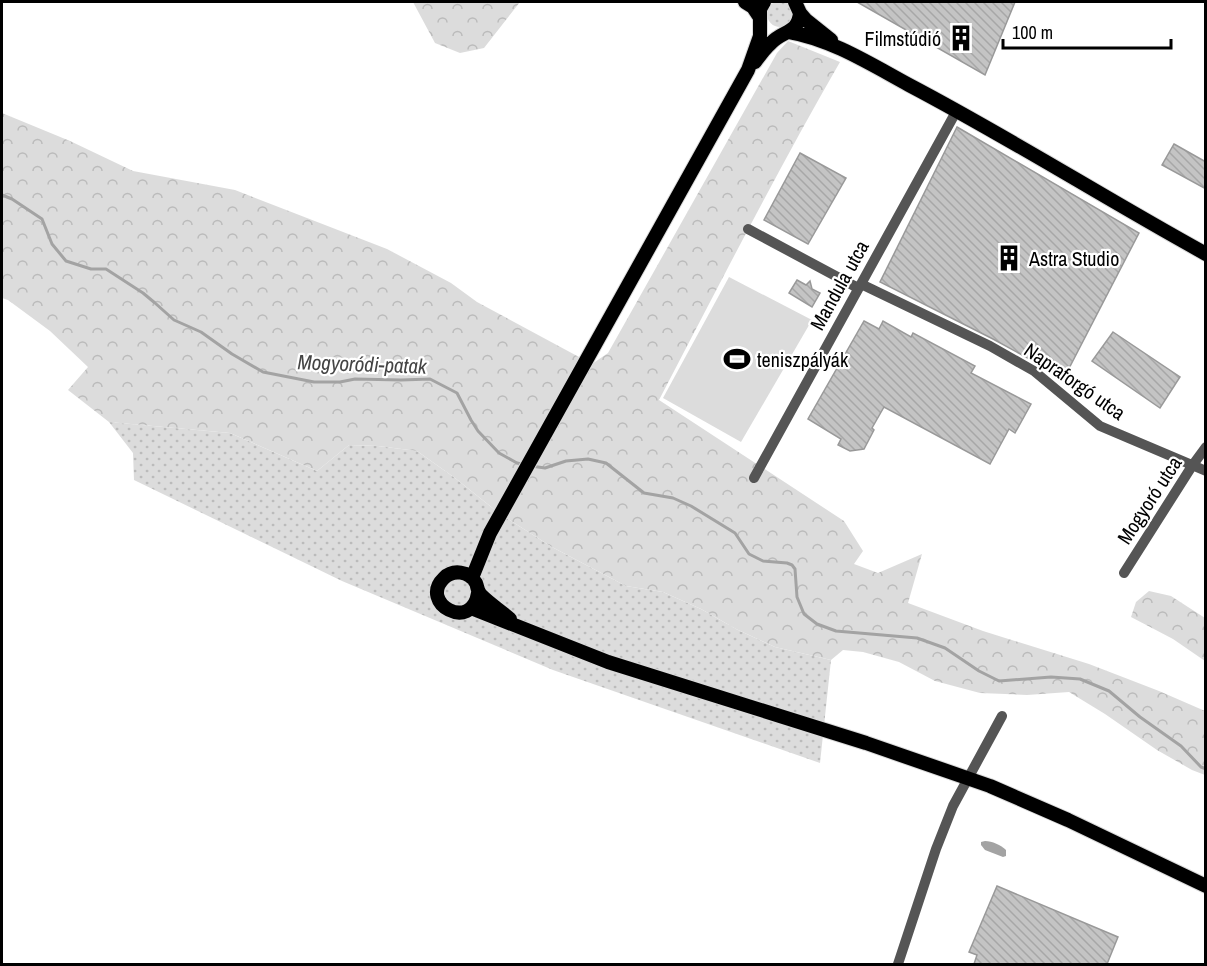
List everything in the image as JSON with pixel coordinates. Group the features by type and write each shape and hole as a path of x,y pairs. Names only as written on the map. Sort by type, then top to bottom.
{"main road":[{"path":"745,2 753,7 767,30 772,33 801,34 847,52 957,110 1206,254"},
{"path":"466,575 748,70 760,36 760,9 764,2"},
{"path":"748,70 772,41 797,24 798,7"},
{"path":"798,7 819,31 847,52"},
{"path":"447,575 466,575 477,585 478,593 471,608 466,611 452,612 446,609 438,599 437,592 438,586 447,575"},
{"path":"478,593 521,628"},
{"path":"471,608 608,662 866,743 968,778 1068,820 1206,886"}],"street":[{"name":"Mandula utca","path":"754,478 957,110"},
{"name":"Napraforgó utca","path":"748,229 859,286 990,346 1034,371 1100,426 1206,471"},
{"name":"Mogyoró utca","path":"1124,573 1206,447"},
{"path":"898,964 953,806 1002,716"}],"green space":[{"path":"780,1 789,5 793,14 789,23 780,27 771,23 767,14 771,5"},
{"path":"413,2 520,2 484,48 460,53 435,43"},
{"path":"788,41 840,62 770,188 659,400 844,521 863,551 854,564 878,573 922,554 908,603 983,631 1089,664 1205,711 1205,775 1157,750 1069,692 1027,695 980,693 935,681 899,662 863,652 843,650 831,660 775,647 663,592 626,586 552,547 500,514 417,451 349,445 317,471 230,433 109,422 68,390 88,367 50,331 2,298 2,113 70,141 133,171 235,190 387,249 451,283 477,302 592,364 608,353 777,53"},
{"name":"teniszpályák","path":"729,277 812,320 741,442 663,398"},
{"path":"109,422 230,433 317,471 349,445 417,451 500,514 552,547 626,586 663,592 775,647 831,660 820,763 553,670 342,581 134,480 133,453"},
{"path":"1149,591 1171,596 1205,618 1205,661 1173,639 1131,617 1136,602"}],"shaded area":[{"path":"981,842 1002,846 1006,850 1006,856 985,850"}],"building":[{"name":"Filmstúdió","path":"857,2 1015,2 985,75"},
{"name":"Astra Studio","path":"957,127 1139,233 1064,378 880,282"},
{"path":"1174,144 1206,162 1206,189 1162,165"},
{"path":"800,153 846,178 808,244 764,220"},
{"path":"797,280 806,285 810,281 812,289 820,293 812,307 789,293"},
{"path":"864,321 879,329 883,321 911,337 913,333 975,366 971,373 1031,404 1015,433 1009,429 990,464 884,407 872,428 874,430 864,449 850,451 838,445 841,439 808,419"},
{"path":"1113,332 1180,377 1160,408 1092,361"},
{"path":"997,886 1118,937 1107,964 974,964 977,955 969,952"}],"waterway":[{"name":"Mogyoródi-patak","path":"2,195 42,219 52,244 66,261 91,269 106,269 143,293 174,320 201,332 263,372 314,382 340,382 355,379 430,379 457,393 478,431 499,453 522,464"},
{"name":"Mogyoródi-patak","path":"531,466 545,468 566,461 588,459 606,463 644,493 673,498 691,506 735,533 749,554 763,561 792,565 795,569 797,597 804,614 817,624 836,631 917,638 945,648 979,671 999,681 1051,677 1080,679 1109,691 1140,717 1181,746 1201,767 1206,769"}],"place":[{"name":"Filmstúdió","path":"961,38"},
{"name":"Astra Studio","path":"1009,258"},
{"name":"teniszpályák","path":"737,359"}]}
